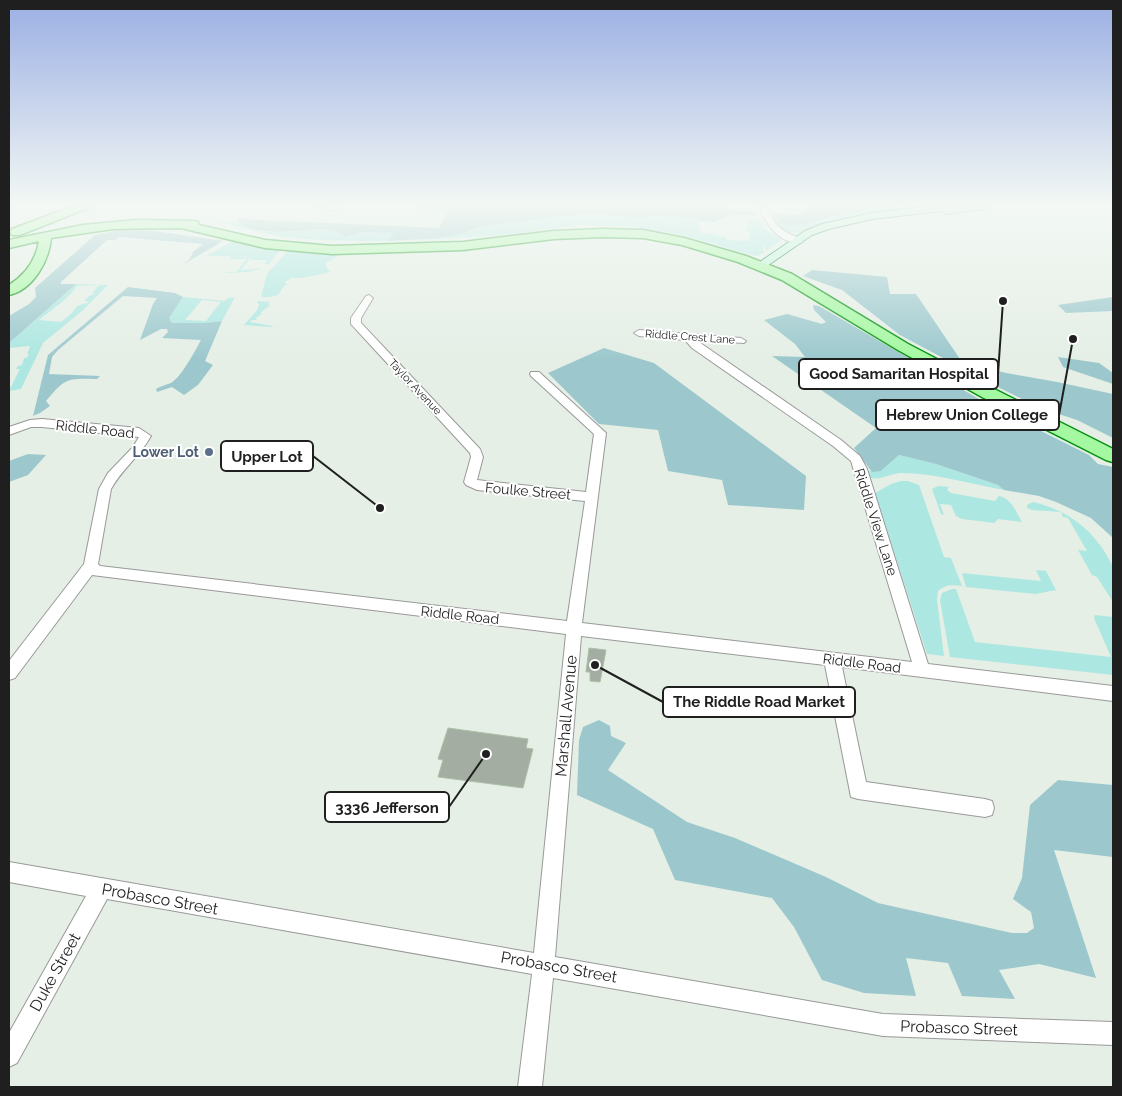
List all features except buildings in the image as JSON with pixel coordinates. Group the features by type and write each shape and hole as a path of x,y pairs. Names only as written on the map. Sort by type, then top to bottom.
{"main road":[{"path":"9,291 35,270 40,257"},
{"path":"731,257 760,266 800,284 903,347 1113,456"}],"street":[{"path":"760,266 773,257"},
{"name":"Taylor Avenue","path":"369,298 356,318 356,324 476,452 477,457 470,477"},
{"name":"Riddle Crest Lane","path":"638,333 741,340"},
{"name":"Riddle View Lane","path":"688,337 695,346 837,443 856,459 864,478 922,670"},
{"name":"Marshall Avenue","path":"530,1087 544,964 574,628 600,434 535,374"},
{"name":"Riddle Road","path":"9,431 30,424 42,423 139,432 145,436 138,449 112,476 105,489 92,566 96,571 1113,693"},
{"name":"Foulke Street","path":"470,477 470,482 477,486 591,497"},
{"path":"9,674 92,566"},
{"path":"832,660 858,790 985,808"},
{"name":"Probasco Street","path":"9,872 370,936 544,964 883,1025 1113,1034"},
{"name":"Duke Street","path":"9,1055 102,888"}],"shaded area":[{"path":"70,257 88,257 61,282 61,284 76,284 9,343 9,316 29,304 36,297 35,288"},
{"path":"230,257 248,258 249,260 241,270 263,268 249,272 227,273 225,272 236,272 247,259 229,259"},
{"path":"248,257 274,257 269,264 265,264 267,260 251,260"},
{"path":"282,257 336,257 326,263 326,267 331,272 302,278 291,278 284,283 288,284 282,288 278,295 261,297 267,274"},
{"path":"812,270 887,277 890,294 916,294 962,362 1006,373 1113,394 1113,438 1077,420 1040,408 900,335 842,290 803,276"},
{"path":"76,284 108,285 82,311 43,343 21,389 9,391 20,369 16,369 22,365 24,358 27,358 30,347 9,348 9,343","holes":["99,285 92,293 95,293 84,301 90,302 77,306 61,322 39,320 65,299 77,286"]},
{"path":"128,287 175,293 183,297 169,318 172,323 222,321 205,361 213,365 198,385 184,395 172,387 157,392 156,389 175,380 188,363 201,340 162,338 168,332 167,329 161,329 140,340 157,298 123,296 52,357 49,374 100,376 97,379 73,379 67,381 46,401 50,406 33,416 48,355"},
{"path":"183,297 224,301 235,297 222,321 172,323 169,318","holes":["202,300 221,302 206,321 185,320"]},
{"path":"1113,297 1113,311 1066,313 1058,305"},
{"path":"257,301 270,302 268,304 270,305 260,313 262,314 256,318 257,320 250,322 272,327 244,325 257,310 259,305"},
{"path":"813,305 819,306 991,406 1089,455 1098,464 1113,467 1113,538 1091,518 1056,502 1039,496 1004,490 998,485 936,464 899,455 881,471 872,472 854,448 876,428 772,356 805,357 795,344 764,320 787,314 822,324 826,322 814,310"},
{"path":"604,348 654,363 806,476 804,510 728,505 722,480 668,471 658,430 599,424 548,373"},
{"path":"1058,357 1099,363 1113,373 1113,384 1063,367"},
{"path":"28,454 46,455 28,475 9,482 9,461"},
{"path":"899,455 936,464 998,485 1004,490 913,473 900,473 870,478 868,471 881,471"},
{"path":"901,481 908,481 919,485 944,557 951,558 962,586 947,586 938,591 937,600 944,656 927,654 875,493"},
{"path":"938,486 949,487 947,490 951,493 995,501 999,496 1013,506 1022,522 998,519 994,523 962,519 956,516 951,505 940,504 944,515 941,514 932,489"},
{"path":"1033,502 1061,512 1027,508 1027,505"},
{"path":"1061,512 1075,520 1092,535 1110,561 1114,576 1113,602 1097,577 1092,575 1078,550 1087,551 1068,518 1063,517"},
{"path":"1036,570 1046,571 1056,590 1035,594 966,587 962,573 1041,581"},
{"path":"956,589 975,642 1111,657 1094,618 1095,615 1113,617 1113,675 950,657 940,600 942,593"},
{"path":"599,720 610,726 611,736 626,743 608,770 687,822 735,838 826,877 878,903 1012,933 1027,933 1034,928 1031,912 1013,899 1022,878 1030,805 1058,780 1113,785 1113,857 1054,850 1096,978 1039,964 999,970 1015,999 962,996 948,963 906,958 916,996 864,993 822,980 794,927 772,898 675,880 653,829 577,795 579,740 583,727"}],"place":[{"name":"Good Samaritan Hospital","path":"1003,301"},
{"name":"Hebrew Union College","path":"1073,339"},
{"name":"Lower Lot","path":"209,452"},
{"name":"Upper Lot","path":"380,508"},
{"name":"The Riddle Road Market","path":"595,665"},
{"name":"3336 Jefferson","path":"486,754"}]}
